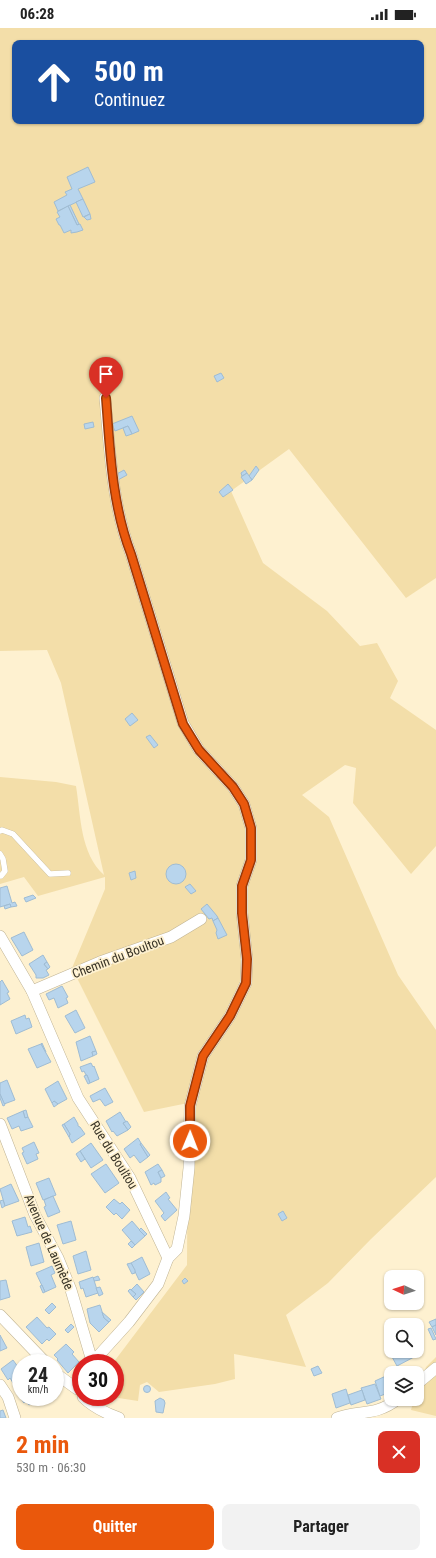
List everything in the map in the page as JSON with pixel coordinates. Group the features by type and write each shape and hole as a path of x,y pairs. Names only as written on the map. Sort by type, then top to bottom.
{"street":[{"path":"99,1354 129,1322 158,1284 168,1258 177,1250 184,1216 189,1168 190,1106 203,1056 230,1016 246,983 247,959 242,913 242,886 251,860 251,828 244,804 233,787 199,750 183,724 124,535 115,490 109,442 106,398"},
{"name":"Chemin du Boultou","path":"32,991 100,962 171,937 201,919"},
{"name":"Rue du Boultou","path":"0,936 32,991 78,1098 130,1178 168,1258"},
{"name":"Avenue de Laumède","path":"0,1124 35,1215 58,1258 71,1290 90,1354"},
{"path":"0,1315 37,1354"},
{"path":"424,1378 436,1368"},
{"path":"0,1385 8,1397 15,1418"},
{"path":"94,1406 118,1418"},
{"path":"337,1418 378,1411 386,1406"}],"lane":[{"path":"0,831 2,830 13,834 50,874 68,873"},
{"path":"0,854 3,859 5,871 0,876"}],"shaded area":[{"path":"0,28 436,28 436,578 406,598 289,449 231,491 263,563 327,611 360,646 377,643 398,681 390,698 436,730 436,846 411,874 353,803 356,768 345,765 302,795 329,817 398,975 436,1030 436,1177 371,1239 328,1283 286,1315 306,1367 234,1354 235,1379 215,1384 159,1392 147,1382 140,1385 138,1401 124,1399 124,1354 120,1354 187,1265 188,1103 144,1112 72,968 105,889 105,877 38,896 24,877 0,884 0,777 56,782 76,786 86,845 96,866 104,875 61,683 47,650 0,651"},
{"path":"436,1357 436,1416 411,1410 412,1406 424,1406 424,1373 426,1367"}],"building":[{"path":"88,167 95,182 78,189 83,199 58,211 54,202 67,195 65,192 72,189 67,177"},
{"path":"83,199 90,214 83,217 76,202"},
{"path":"70,205 79,224 77,225 68,206"},
{"path":"68,206 77,225 80,224 83,230 71,233 71,230 64,233 59,225 56,219 60,217 57,212"},
{"path":"90,214 91,219 87,220 84,217"},
{"path":"221,373 224,378 217,382 214,376"},
{"path":"132,416 139,431 132,434 128,426 115,431 112,424"},
{"path":"93,422 94,427 85,429 84,424"},
{"path":"128,426 132,434 126,436 123,428"},
{"path":"256,466 259,470 252,480 249,476"},
{"path":"124,470 127,475 116,481 115,475"},
{"path":"245,470 247,473 242,476 241,473"},
{"path":"247,473 252,480 246,484 241,477"},
{"path":"228,484 233,490 223,497 219,492"},
{"path":"132,713 138,720 130,726 125,719"},
{"path":"150,735 158,745 154,748 146,737"},
{"path":"176,864 183,867 186,874 183,881 176,884 169,881 166,874 169,867"},
{"path":"135,871 136,878 131,880 129,873"},
{"path":"190,884 196,891 191,894 185,887"},
{"path":"7,886 12,903 15,902 17,906 11,907 10,904 0,907 0,888"},
{"path":"33,895 36,898 26,902 24,898"},
{"path":"10,904 11,907 5,909 4,906"},
{"path":"207,904 218,918 213,921 212,918 209,919 201,909"},
{"path":"218,918 227,935 218,939 216,933 217,930 213,921"},
{"path":"24,932 33,950 22,956 11,938"},
{"path":"43,955 47,962 44,964 48,969 46,970 49,975 43,978 36,978 36,975 29,964"},
{"path":"47,962 50,967 48,969 44,964"},
{"path":"2,980 9,992 7,993 10,999 0,1005 0,982"},
{"path":"62,986 68,997 66,998 68,1003 58,1008 54,998 49,1000 46,994"},
{"path":"76,1010 85,1028 75,1033 65,1016"},
{"path":"25,1015 26,1019 29,1018 32,1027 16,1034 11,1021"},
{"path":"90,1036 96,1051 92,1052 93,1056 81,1061 76,1042"},
{"path":"42,1043 46,1052 45,1053 41,1044"},
{"path":"41,1044 51,1062 37,1068 28,1049"},
{"path":"96,1051 97,1054 93,1056 92,1052"},
{"path":"91,1063 93,1067 94,1066 99,1079 90,1083 87,1075 84,1071 82,1072 80,1067"},
{"path":"87,1075 90,1083 88,1084 84,1076"},
{"path":"7,1080 15,1100 4,1104 0,1094 0,1083"},
{"path":"58,1081 67,1099 58,1104 54,1101 52,1103 45,1089"},
{"path":"105,1088 113,1102 105,1106 100,1099 93,1102 90,1096"},
{"path":"0,1094 5,1105 3,1106 0,1098"},
{"path":"54,1101 58,1104 54,1107 52,1103"},
{"path":"26,1110 28,1117 25,1118 23,1111"},
{"path":"23,1111 25,1118 28,1117 33,1127 21,1131 19,1126 12,1129 7,1118"},
{"path":"120,1112 126,1122 123,1123 128,1130 117,1136 113,1131 112,1132 106,1121"},
{"path":"74,1117 78,1126 85,1134 72,1143 69,1137 70,1134 64,1124"},
{"path":"127,1121 131,1127 128,1130 123,1123"},
{"path":"64,1124 70,1134 69,1137 62,1125"},
{"path":"138,1138 148,1157 140,1163 134,1155 130,1158 124,1149"},
{"path":"34,1142 39,1153 36,1154 38,1159 27,1164 22,1153 24,1152 22,1148"},
{"path":"91,1143 103,1160 91,1168 80,1151"},
{"path":"141,1143 150,1155 148,1157 140,1144"},
{"path":"80,1151 85,1159 81,1162 76,1154"},
{"path":"106,1164 119,1183 105,1193 91,1174"},
{"path":"158,1164 162,1170 158,1172 161,1182 151,1185 145,1172"},
{"path":"162,1170 165,1176 161,1178 158,1172"},
{"path":"49,1178 56,1195 43,1200 36,1183"},
{"path":"11,1184 19,1201 5,1206 0,1189"},
{"path":"166,1192 170,1198 168,1199 177,1210 165,1221 161,1216 164,1213 155,1201"},
{"path":"53,1196 60,1212 48,1217 44,1207 46,1206 44,1200"},
{"path":"114,1199 120,1204 122,1202 130,1210 122,1219 116,1213 114,1215 106,1207"},
{"path":"3,1200 5,1206 2,1208 0,1201"},
{"path":"283,1211 287,1218 282,1221 278,1214"},
{"path":"25,1217 28,1227 30,1226 32,1232 17,1236 12,1221"},
{"path":"71,1221 76,1240 63,1244 57,1225"},
{"path":"132,1221 145,1236 135,1245 122,1230"},
{"path":"141,1228 147,1234 145,1236 139,1230"},
{"path":"131,1241 135,1245 132,1248 128,1244"},
{"path":"39,1243 44,1262 31,1266 26,1247"},
{"path":"86,1251 91,1270 78,1274 73,1256"},
{"path":"142,1257 150,1274 139,1280 131,1263"},
{"path":"131,1263 135,1270 135,1273 132,1274 127,1264"},
{"path":"52,1266 55,1273 51,1275 56,1287 45,1292 36,1273"},
{"path":"98,1276 100,1280 94,1281 93,1278"},
{"path":"93,1277 98,1293 86,1297 79,1282"},
{"path":"185,1278 188,1281 184,1284 182,1281"},
{"path":"6,1280 10,1297 0,1300 0,1281"},
{"path":"137,1284 144,1292 136,1300 133,1297 136,1294 131,1290"},
{"path":"42,1285 45,1292 43,1293 40,1286"},
{"path":"100,1287 103,1294 99,1296 96,1288"},
{"path":"130,1289 136,1294 133,1297 128,1291"},
{"path":"52,1303 56,1307 49,1314 45,1310"},
{"path":"100,1305 104,1318 109,1322 99,1332 90,1323 87,1309"},
{"path":"102,1312 111,1320 109,1322 104,1318"},
{"path":"37,1317 47,1328 49,1327 56,1334 49,1341 47,1339 42,1344 26,1327"},
{"path":"436,1319 436,1325 432,1327 429,1322"},
{"path":"71,1324 74,1327 68,1333 65,1330"},
{"path":"436,1325 436,1335 432,1327"},
{"path":"431,1328 436,1339 433,1340 428,1329"},
{"path":"0,1335 7,1348 0,1351"},
{"path":"66,1344 74,1352 72,1354 72,1369 68,1373 64,1368 64,1354 55,1354"},
{"path":"393,1358 412,1358 397,1366"},
{"path":"12,1361 12,1381 10,1378 8,1380 1,1369"},
{"path":"318,1366 322,1373 314,1376 311,1369"},
{"path":"384,1377 384,1394 380,1396 375,1381"},
{"path":"375,1384 381,1399 367,1404 361,1388"},
{"path":"147,1386 150,1389 147,1392 144,1389"},
{"path":"346,1389 350,1403 336,1408 332,1394"},
{"path":"362,1390 365,1400 351,1405 348,1395"},
{"path":"160,1398 164,1400 165,1403 163,1413 156,1412 155,1401"},
{"path":"3,1410 6,1418 0,1418 0,1411"}],"route":[{"path":"106,398 109,442 115,490 124,535 183,724 199,750 233,787 244,804 251,828 251,860 242,886 242,913 247,959 246,983 230,1016 203,1056 190,1106 190,1141"}]}
